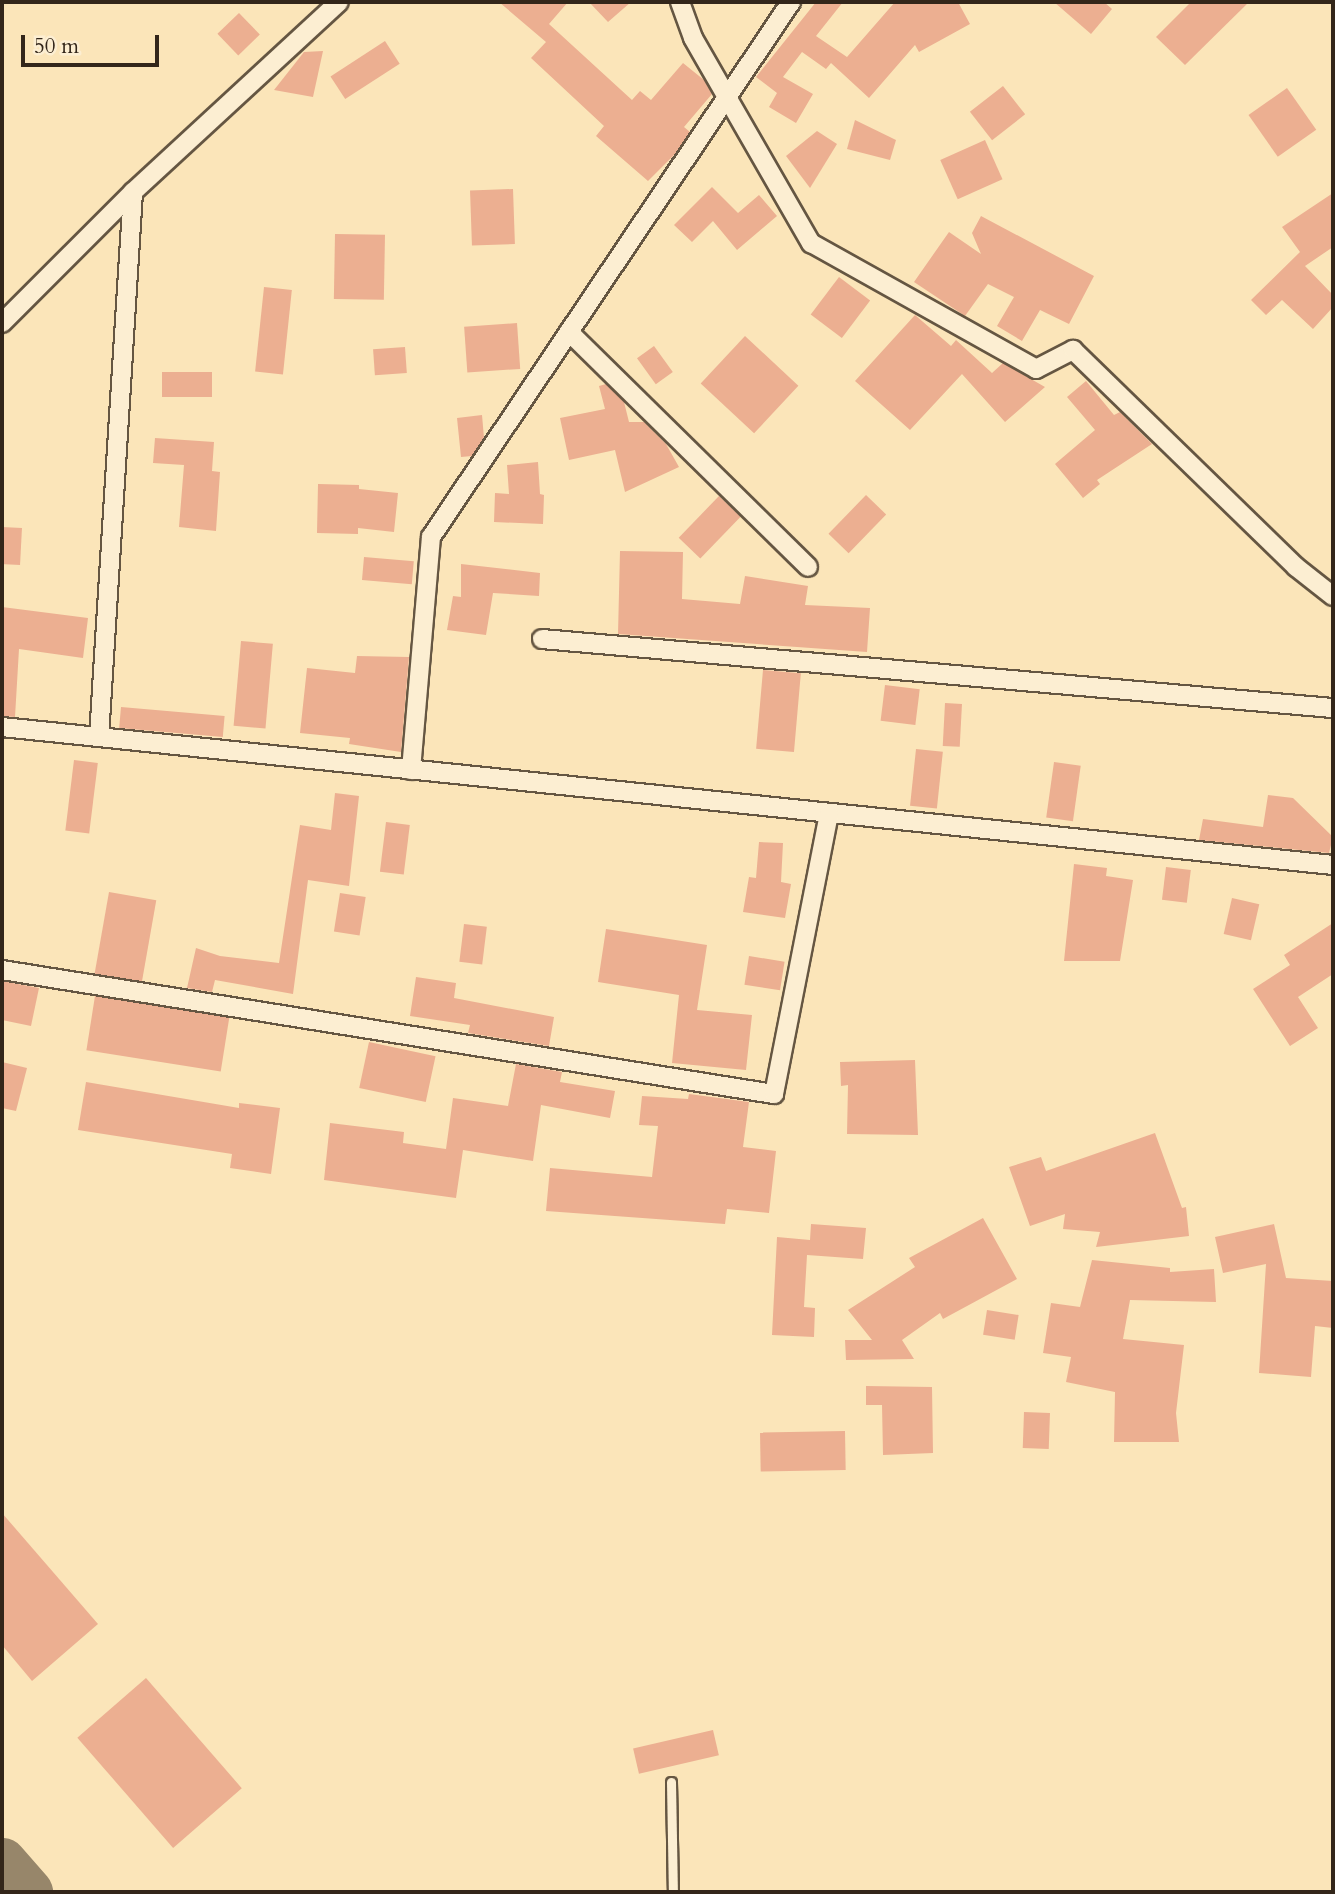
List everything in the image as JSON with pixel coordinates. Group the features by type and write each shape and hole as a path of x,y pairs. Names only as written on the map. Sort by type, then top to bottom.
{"street":[{"path":"2,323 133,192 339,2"},
{"path":"680,2 693,38 811,243 1036,369 1073,350 1296,567 1333,596"},
{"path":"411,770 431,537 791,2"},
{"path":"99,737 133,192"},
{"path":"569,332 808,567"},
{"path":"542,639 1333,708"},
{"path":"2,727 1333,865"},
{"path":"2,970 774,1094 829,813"}],"lane":[{"path":"671,1782 673,1892"}],"building":[{"path":"499,2 568,2 549,24 632,100 640,91 651,100 683,63 704,80 712,94 684,127 690,132 675,154 648,181 596,136 604,126 531,58 546,42"},
{"path":"589,2 631,2 608,22"},
{"path":"816,2 843,2 816,36 847,57 895,2 958,2 970,24 919,52 915,45 869,98 831,63 826,69 802,52 783,77 813,94 796,123 769,107 777,93 756,77"},
{"path":"1054,2 1104,2 1112,9 1091,34"},
{"path":"1191,2 1249,2 1185,65 1156,37"},
{"path":"239,13 260,35 238,55 217,34"},
{"path":"385,41 400,64 345,99 330,76"},
{"path":"323,51 313,97 274,90 304,52"},
{"path":"1003,86 1025,114 992,140 970,112"},
{"path":"1287,88 1316,130 1278,157 1248,115"},
{"path":"855,120 896,140 890,160 847,149"},
{"path":"817,131 837,144 810,188 786,156"},
{"path":"985,140 1002,179 958,199 940,160"},
{"path":"712,187 738,213 759,195 777,216 737,250 713,221 692,242 674,225"},
{"path":"513,189 515,244 472,245 470,191"},
{"path":"1333,193 1333,247 1305,266 1333,295 1333,307 1313,329 1282,300 1266,315 1251,300 1300,252 1282,227"},
{"path":"981,216 1094,276 1069,324 1040,310 1022,341 997,326 1014,297 988,284 965,316 914,282 949,232 981,254 972,233"},
{"path":"335,234 385,235 384,300 334,299"},
{"path":"839,277 870,300 842,338 811,315"},
{"path":"264,287 292,290 283,374 255,372"},
{"path":"915,315 951,346 956,340 992,373 1003,363 1045,387 1005,422 962,374 910,430 855,381"},
{"path":"517,323 520,369 467,373 464,327"},
{"path":"745,336 798,386 754,433 701,384"},
{"path":"654,346 673,372 656,384 637,358"},
{"path":"405,347 407,373 375,375 373,349"},
{"path":"162,372 212,372 212,397 162,397"},
{"path":"1086,381 1114,415 1120,412 1152,444 1097,480 1100,484 1083,498 1055,464 1095,430 1067,397"},
{"path":"606,384 624,402 629,422 644,422 666,444 679,467 625,492 615,450 569,460 560,418 605,409 599,386"},
{"path":"482,415 484,438 472,456 461,457 457,418"},
{"path":"155,438 214,442 212,471 220,472 216,531 179,527 184,465 153,463"},
{"path":"538,462 540,494 544,495 543,524 494,522 495,493 509,494 507,465"},
{"path":"318,484 359,485 359,489 398,493 394,532 358,528 358,534 317,533"},
{"path":"866,495 886,514 849,553 828,534"},
{"path":"719,496 741,517 700,559 679,538"},
{"path":"2,527 22,528 20,565 2,564"},
{"path":"620,551 683,552 682,599 740,604 745,576 808,586 805,605 870,608 867,652 618,634"},
{"path":"364,557 414,561 412,584 362,580"},
{"path":"461,564 540,573 539,596 493,593 486,635 447,630 453,596 461,597"},
{"path":"2,607 88,618 83,658 19,649 15,717 2,716"},
{"path":"241,641 273,644 265,728 234,726"},
{"path":"357,656 409,657 401,752 349,744 350,738 300,733 307,668 355,673"},
{"path":"763,670 801,673 794,752 756,749"},
{"path":"885,685 920,689 915,725 881,721"},
{"path":"945,703 962,704 960,747 943,746"},
{"path":"121,707 225,716 223,737 119,728"},
{"path":"916,749 943,752 937,809 910,806"},
{"path":"74,760 98,763 89,833 65,830"},
{"path":"1054,762 1081,766 1073,821 1046,817"},
{"path":"335,793 359,796 349,886 308,880 293,994 215,980 212,992 187,988 196,948 220,956 279,963 300,825 331,830"},
{"path":"1268,795 1293,798 1333,837 1329,853 1199,840 1203,819 1263,827"},
{"path":"386,822 410,825 404,875 380,872"},
{"path":"759,842 783,843 781,882 791,884 785,918 743,912 749,877 756,878"},
{"path":"1074,864 1107,868 1106,876 1133,880 1120,961 1064,961"},
{"path":"1166,867 1191,870 1187,903 1162,900"},
{"path":"109,892 156,900 142,982 95,974"},
{"path":"340,893 366,897 360,936 334,932"},
{"path":"1232,898 1259,904 1251,940 1224,934"},
{"path":"1333,923 1333,974 1298,997 1318,1028 1290,1046 1253,989 1290,965 1284,955"},
{"path":"464,924 487,927 482,965 459,962"},
{"path":"606,929 707,945 697,1010 752,1015 746,1070 672,1063 679,995 598,982"},
{"path":"749,956 785,962 780,990 744,985"},
{"path":"416,977 456,983 454,998 554,1017 549,1046 468,1033 470,1025 410,1016"},
{"path":"2,981 39,988 31,1026 2,1020"},
{"path":"95,996 229,1017 221,1072 86,1050"},
{"path":"369,1042 436,1056 426,1102 359,1088"},
{"path":"915,1060 918,1135 847,1134 848,1085 841,1086 840,1062"},
{"path":"2,1062 27,1068 16,1111 2,1108"},
{"path":"516,1064 562,1072 560,1082 615,1091 610,1118 541,1105 533,1161 463,1150 456,1198 324,1180 330,1123 404,1132 403,1143 446,1149 453,1098 508,1106"},
{"path":"86,1082 239,1108 239,1103 280,1108 271,1174 230,1168 232,1154 78,1130"},
{"path":"689,1094 749,1102 743,1147 776,1151 769,1213 727,1209 725,1224 546,1211 550,1168 652,1177 658,1126 639,1125 642,1096 688,1099"},
{"path":"1155,1133 1182,1208 1186,1207 1189,1236 1096,1247 1100,1232 1063,1229 1065,1214 1030,1226 1009,1167 1041,1157 1046,1171"},
{"path":"983,1218 1017,1279 943,1319 940,1313 902,1340 914,1359 846,1360 845,1340 872,1340 848,1310 915,1267 909,1258"},
{"path":"811,1224 866,1228 863,1259 807,1255 804,1307 815,1308 814,1337 772,1335 777,1237 810,1240"},
{"path":"1274,1224 1286,1278 1333,1281 1333,1328 1315,1326 1311,1377 1259,1373 1266,1264 1223,1273 1215,1237"},
{"path":"1092,1260 1170,1268 1170,1272 1214,1269 1216,1302 1130,1300 1123,1339 1184,1345 1176,1413 1179,1442 1114,1442 1115,1392 1066,1382 1071,1357 1043,1353 1051,1303 1080,1307"},
{"path":"987,1310 1019,1315 1015,1340 983,1335"},
{"path":"866,1386 932,1387 933,1453 883,1455 882,1405 866,1405"},
{"path":"1024,1412 1050,1413 1049,1449 1023,1448"},
{"path":"845,1431 846,1470 761,1471 760,1432"},
{"path":"2,1513 98,1624 32,1681 2,1645"},
{"path":"146,1678 242,1788 173,1848 77,1738"},
{"path":"713,1730 719,1755 639,1774 633,1748"}],"taxiway":[{"path":"2,1862 28,1892"}]}
